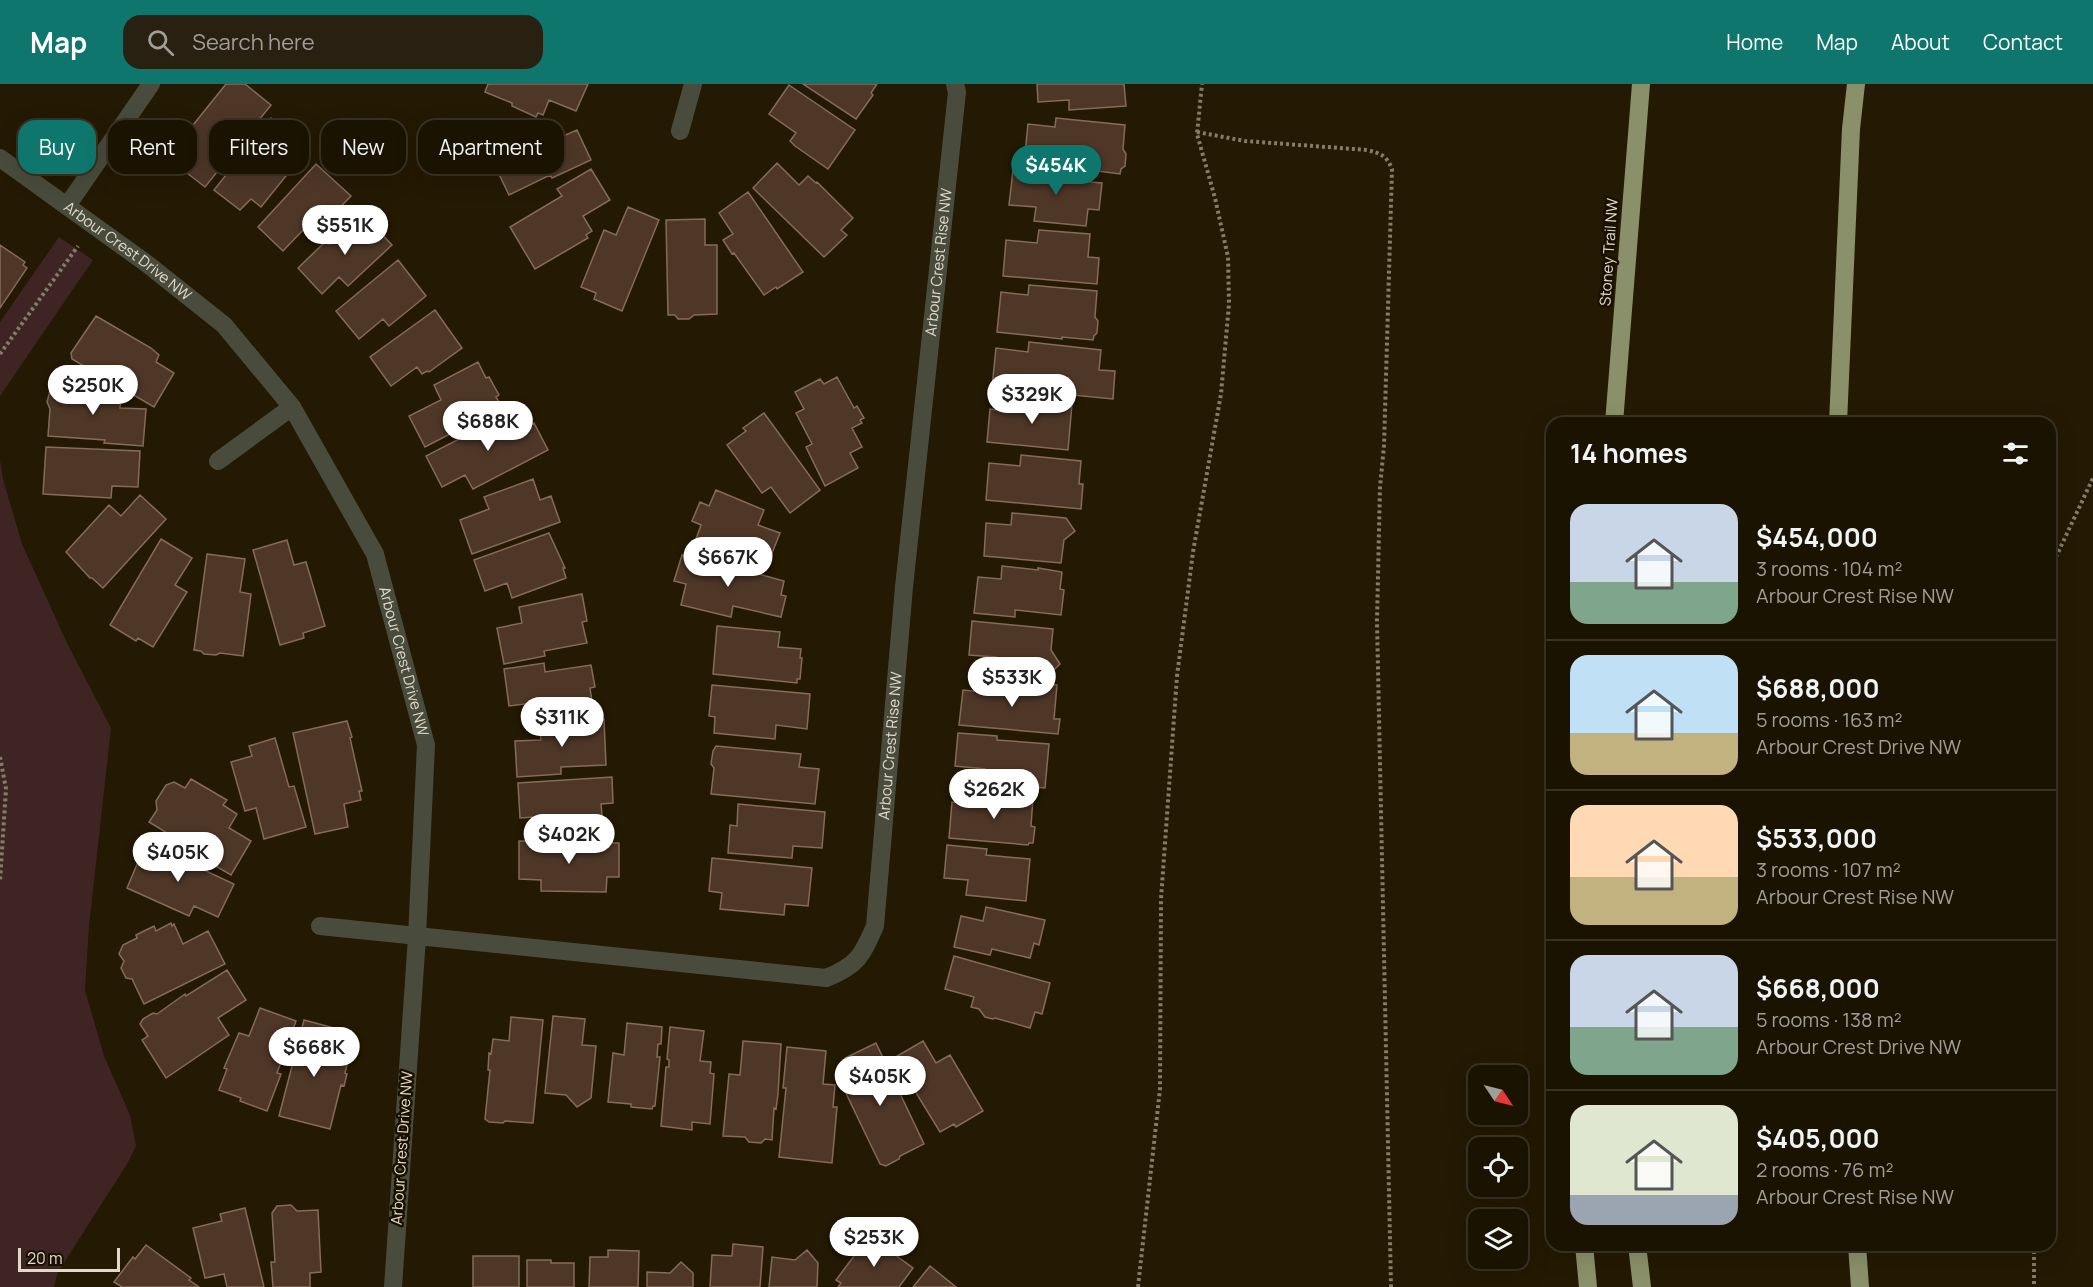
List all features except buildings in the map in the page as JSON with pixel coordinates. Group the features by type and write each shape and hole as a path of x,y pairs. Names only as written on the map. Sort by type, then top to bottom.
{"highway":[{"name":"Stoney Trail NW","path":"1614,417 1641,84"},
{"path":"1838,417 1851,129 1856,84"},
{"path":"1585,1251 1588,1287"},
{"path":"1638,1251 1642,1287"},
{"path":"1857,1251 1860,1287"}],"street":[{"path":"67,206 151,84"},
{"path":"680,131 693,84"},
{"name":"Arbour Crest Rise NW","path":"417,937 826,978 847,970 864,951 875,926 904,587 957,92 955,84"},
{"name":"Arbour Crest Drive NW","path":"0,158 147,263 224,326 292,407 375,554 426,745 417,937 393,1287"},
{"path":"218,461 292,407"},
{"path":"320,926 417,937"}],"path":[{"path":"1138,1287 1160,1089 1161,899 1177,676 1193,552 1221,394 1229,304 1228,257 1197,132 1202,84"},
{"path":"1197,132 1245,141 1379,152 1389,159 1392,169 1377,621 1391,1287"},
{"path":"0,354 80,243"},
{"path":"2056,557 2093,478"},
{"path":"0,757 6,789 0,881"},
{"path":"2034,1251 2034,1287"}],"shaded area":[{"path":"59,237 93,260 0,396 0,322"},
{"path":"0,460 3,479 22,544 66,641 111,728 89,926 85,990 104,1056 130,1115 136,1146 127,1164 58,1272 54,1287 0,1287"}]}
